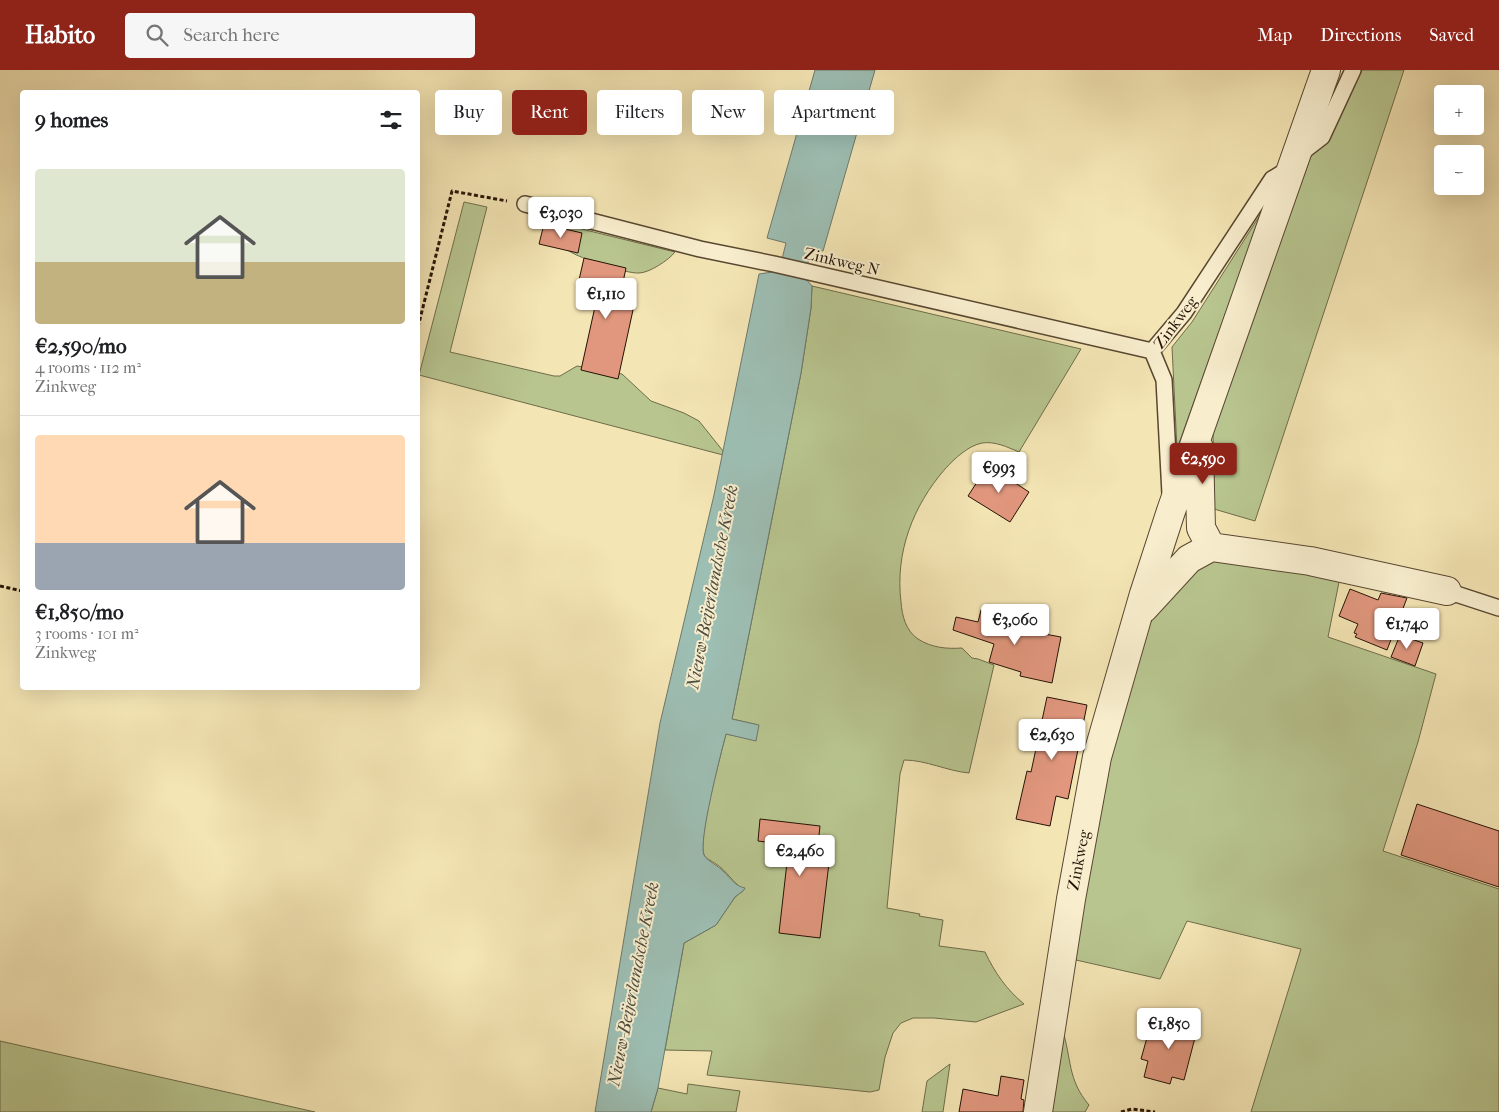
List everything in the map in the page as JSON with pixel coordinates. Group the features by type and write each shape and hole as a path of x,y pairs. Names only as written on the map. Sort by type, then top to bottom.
{"street":[{"name":"Zinkweg","path":"1038,1112 1068,918 1097,757 1171,511 1326,70"},
{"name":"Zinkweg","path":"1139,613 1189,559 1211,547 1201,528 1199,433"},
{"path":"1211,547 1310,561 1447,591"}],"lane":[{"path":"1295,161 1322,137 1353,70"},
{"name":"Zinkweg","path":"1171,511 1164,380 1152,350 1184,313 1272,179 1295,161"},
{"name":"Zinkweg N","path":"524,204 700,249 808,271 1152,350"},
{"path":"1447,591 1499,608"}],"path":[{"path":"420,319 452,191 524,204"},
{"path":"0,586 20,591"},
{"path":"1121,1112 1132,1110 1155,1112"}],"green space":[{"path":"1362,70 1404,70 1255,521 1214,509 1213,427 1311,156 1325,136"},
{"path":"464,202 487,207 450,352 554,376 560,376 577,366 622,374 651,401 684,413 699,421 723,451 723,455 420,375"},
{"path":"1262,212 1177,449 1172,347 1192,322"},
{"path":"541,219 675,252 664,262 648,271 633,273 624,271 592,261 569,251 553,237"},
{"path":"812,286 1081,349 1019,452 1005,446 982,443 962,453 945,469 915,514 904,548 901,565 902,613 910,632 923,642 945,648 962,648 972,658 994,665 969,773 912,760 904,760 900,774 887,908 943,920 939,946 985,952 1001,980 1024,1004 976,1022 913,1018 901,1023 893,1033 885,1057 879,1090 870,1092 707,1075 712,1051 665,1050 684,943 716,925 735,897 744,890 720,867 704,855 704,833 710,797 726,734 756,740 758,725 732,719 801,373 811,308"},
{"path":"1220,553 1340,577 1328,637 1436,674 1418,742 1383,851 1499,889 1499,1112 1251,1112 1301,949 1187,921 1160,979 1076,960 1076,925 1088,853 1134,655 1157,610 1192,567"},
{"path":"1062,1028 1073,1077 1089,1105 1085,1112 1051,1112"},
{"path":"0,1041 315,1112 0,1112"},
{"path":"950,1064 943,1112 922,1112 927,1081"},
{"path":"688,1084 740,1091 736,1112 651,1112 658,1088 687,1094"}],"water":[{"path":"815,70 875,70 869,90 809,90"},
{"name":"Nieuw-Beijerlandsche Kreek","path":"796,135 856,135 823,251 811,248 805,278 812,286 811,308 801,373 732,719 759,725 756,741 726,734 704,833 704,855 736,884 745,888 735,897 716,925 684,943 658,1088 651,1112 595,1112 660,723 714,495 759,274 779,271 786,243 767,238"}],"building":[{"path":"544,224 582,233 578,253 539,244"},
{"path":"584,258 626,268 618,306 633,310 618,379 581,370 600,284 579,280"},
{"path":"988,465 1029,492 1010,522 968,496"},
{"path":"1350,589 1378,600 1381,593 1407,598 1387,650 1355,637 1357,634 1354,633 1358,624 1339,616"},
{"path":"981,610 1003,617 1001,626 1061,637 1052,683 1020,676 1021,672 989,662 994,644 953,630 956,617 978,622"},
{"path":"1400,635 1423,643 1415,666 1391,657"},
{"path":"1047,697 1087,705 1068,799 1056,796 1050,826 1016,819 1027,771 1031,772"},
{"path":"1417,804 1499,831 1499,887 1401,855"},
{"path":"760,819 820,826 816,862 829,863 820,938 779,933 789,845 758,841"},
{"path":"1158,1016 1198,1026 1184,1080 1172,1077 1170,1084 1144,1077 1148,1061 1141,1059 1148,1034 1153,1035"},
{"path":"1001,1076 1024,1080 1021,1099 1024,1100 1023,1112 959,1112 963,1089 998,1096"}]}
